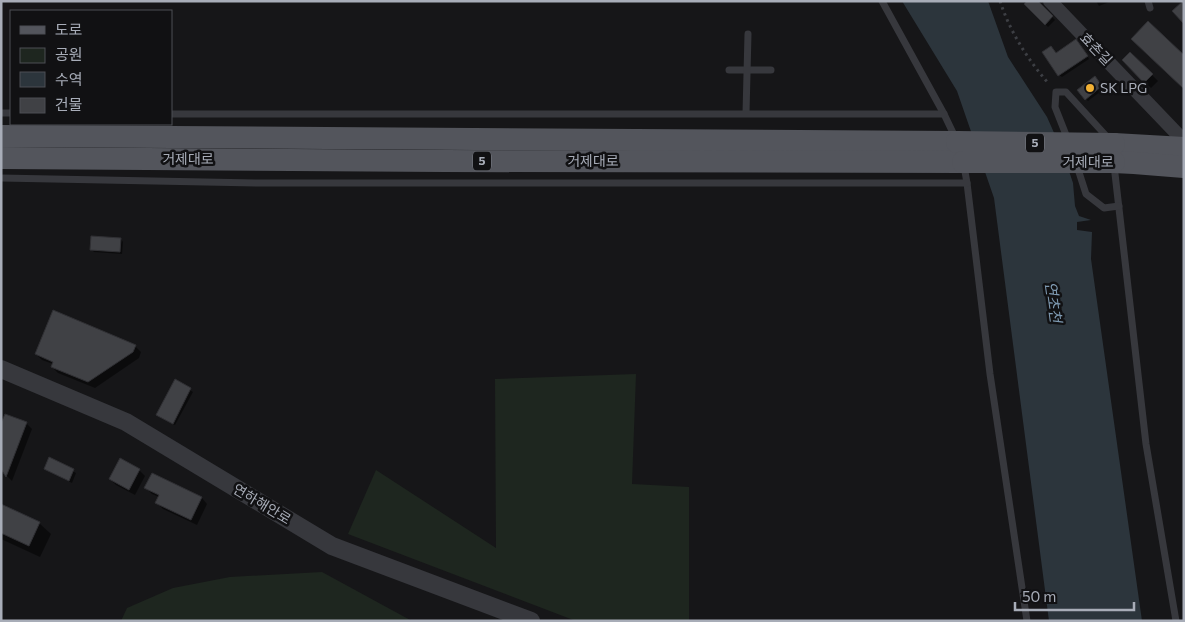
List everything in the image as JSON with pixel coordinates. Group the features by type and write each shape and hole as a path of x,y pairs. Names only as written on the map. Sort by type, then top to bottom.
{"main road":[{"name":"거제대로","path":"1,136 962,162"},
{"name":"거제대로","path":"1,158 962,162 1184,148"},
{"name":"거제대로","path":"1114,153 1134,162 1184,167"}],"street":[{"name":"효촌길","path":"1050,1 1184,141"},
{"path":"1166,122 1184,126"},
{"name":"연하해안로","path":"1,369 126,422 332,546 531,621"}],"lane":[{"path":"882,1 944,114 962,162 990,374 1027,621"},
{"path":"746,113 748,34"},
{"path":"729,70 771,70"},
{"path":"1119,206 1104,208 1086,194 1062,124 1054,107 1056,92 1066,92 1114,153 1146,444 1176,621"},
{"path":"172,114 944,114"},
{"path":"1,178 268,183 962,162"}],"path":[{"path":"1000,1 1005,18 1032,64 1056,92"}],"green space":[{"path":"636,374 632,484 689,487 689,621 576,621 348,534 376,470 496,548 495,379"},
{"path":"322,572 412,621 121,621 127,608 173,588 230,577"}],"water":[{"name":"연초천","path":"902,1 988,1 1008,57 1047,117 1063,153 1073,183 1075,206 1079,216 1091,220 1077,222 1077,230 1092,232 1091,259 1142,621 1049,621 994,198 957,91"}],"building":[{"path":"1027,1 1038,1 1053,16 1045,25 1024,4"},
{"path":"1184,1 1184,24 1172,11"},
{"path":"1148,21 1184,55 1184,89 1131,39"},
{"path":"1076,39 1088,56 1058,76 1042,52 1051,46 1056,53"},
{"path":"1130,52 1153,74 1144,83 1122,60"},
{"name":"SK LPG","path":"1095,76 1102,86 1085,100 1077,90"},
{"path":"91,236 121,238 120,252 90,250"},
{"path":"53,310 136,345 133,352 88,382 51,367 53,362 35,354"},
{"path":"175,379 191,388 173,424 156,415"},
{"path":"5,414 27,422 6,477 1,469 1,423"},
{"path":"49,457 74,469 69,481 44,469"},
{"path":"120,458 140,469 129,490 109,479"},
{"path":"152,473 202,497 191,520 155,503 159,495 144,488"},
{"path":"1,504 40,522 29,546 1,533"}],"place":[{"name":"SK LPG","path":"1090,88"}]}
